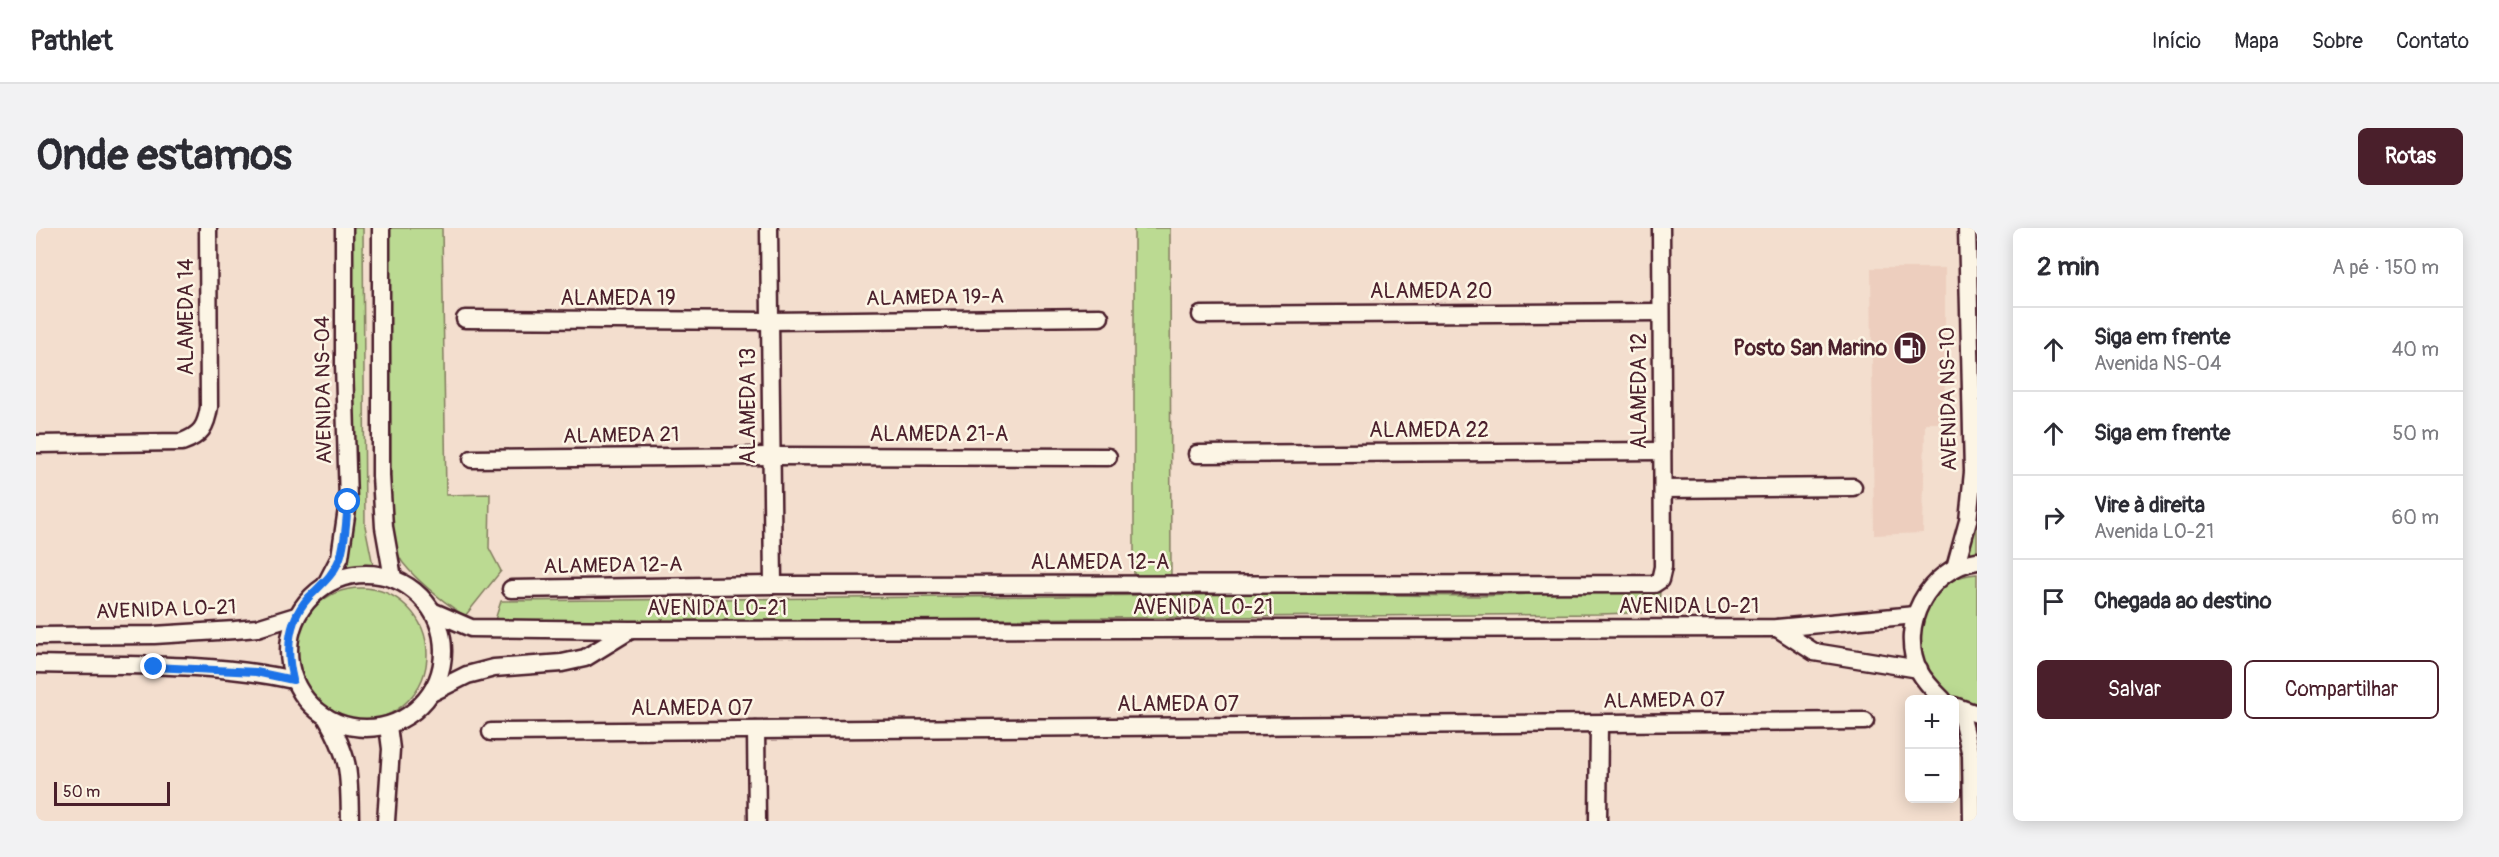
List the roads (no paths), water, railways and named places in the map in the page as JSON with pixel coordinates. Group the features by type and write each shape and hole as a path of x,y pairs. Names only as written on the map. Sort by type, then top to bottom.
{"street":[{"name":"ALAMEDA 14","path":"36,444 182,442 196,437 204,429 209,406 208,228"},
{"name":"AVENIDA NS-04","path":"326,584 340,557 348,502 344,364 344,228"},
{"path":"381,228 381,476 384,527 393,578"},
{"name":"ALAMEDA 13","path":"769,228 773,585"},
{"name":"ALAMEDA 12","path":"1661,228 1663,554"},
{"name":"AVENIDA NS-10","path":"1955,568 1968,521 1973,472 1966,228"},
{"name":"ALAMEDA 20","path":"1201,315 1661,312"},
{"name":"ALAMEDA 19-A","path":"770,321 1100,317"},
{"name":"ALAMEDA 19","path":"465,319 770,321"},
{"name":"ALAMEDA 22","path":"1197,454 1662,451"},
{"name":"ALAMEDA 21-A","path":"770,456 1108,457"},
{"name":"ALAMEDA 21","path":"472,459 770,456"},
{"path":"1663,489 1853,487"},
{"name":"ALAMEDA 12-A","path":"511,589 773,585 1646,585 1660,580 1663,554"},
{"path":"1939,695 1929,686 1918,669 1913,652 1912,633 1915,615 1924,596 1937,580 1955,568 1977,561"},
{"path":"371,573 393,578 417,591 434,612 444,638 443,666 433,692 414,713 388,726 356,728 326,717 306,701 293,680 288,658 289,636 296,616 309,598 326,584 347,575 371,573"},
{"name":"AVENIDA LO-21","path":"434,612 471,628 630,630 1777,628 1915,615"},
{"name":"AVENIDA LO-21","path":"36,636 154,635 235,630 257,628 296,616"},
{"name":"AVENIDA LO-21","path":"1777,628 1814,652 1918,669"},
{"name":"AVENIDA LO-21","path":"433,692 467,675 494,668 562,663 585,658 630,630"},
{"path":"36,664 223,669 256,672 293,680"},
{"path":"1959,709 1977,714"},
{"path":"1959,715 1971,755 1972,821"},
{"path":"326,717 343,746 350,774 350,821"},
{"name":"ALAMEDA 07","path":"491,732 1865,721"},
{"path":"1598,821 1599,724"},
{"path":"386,821 391,749 388,726"},
{"path":"756,730 756,821"}],"place":[{"name":"Posto San Marino","path":"1910,348"}]}
